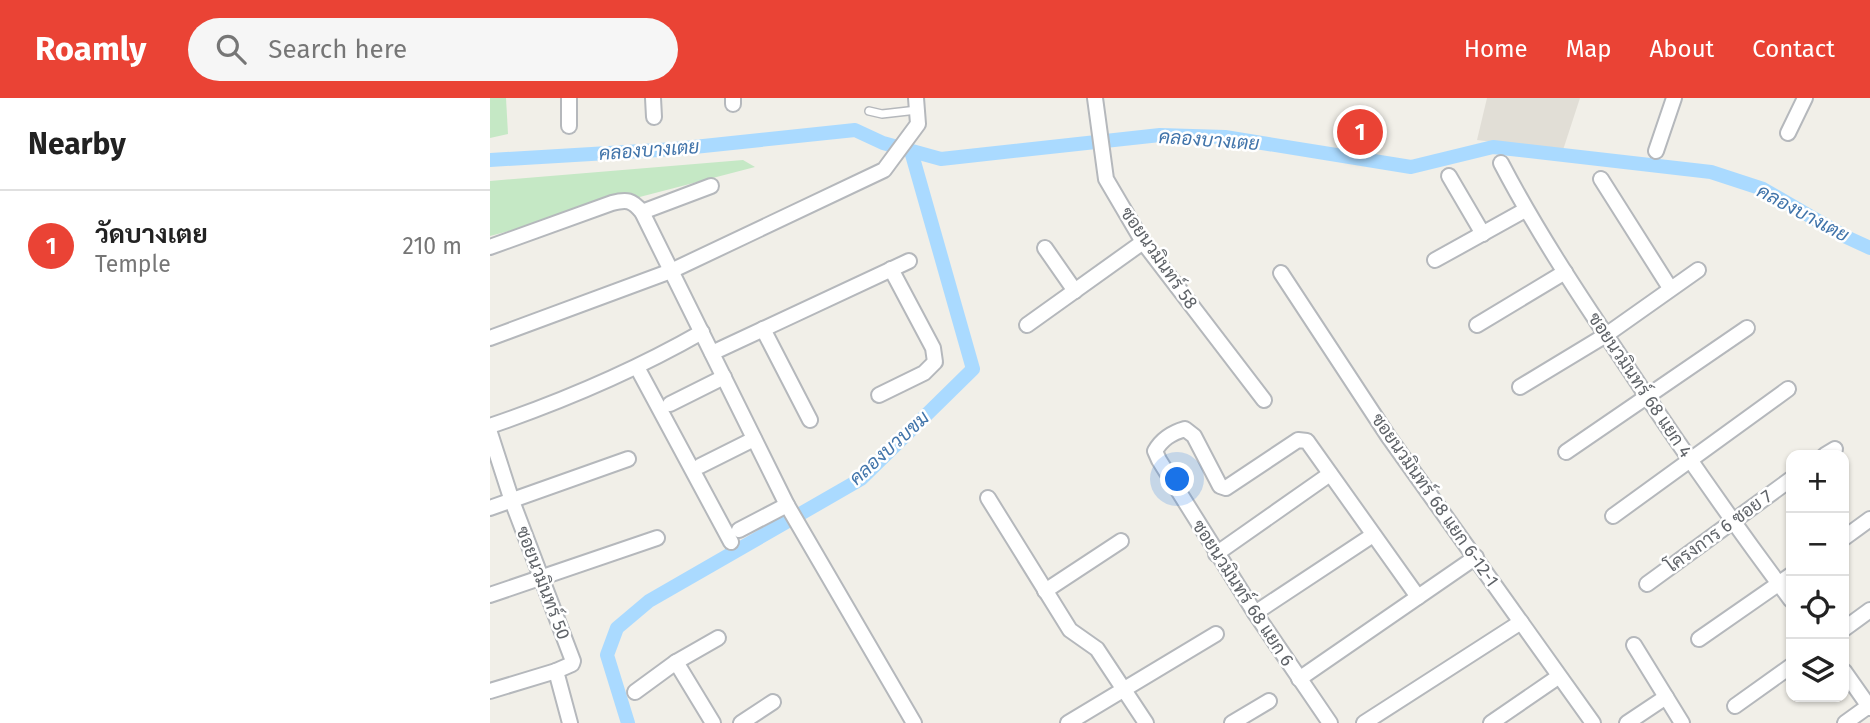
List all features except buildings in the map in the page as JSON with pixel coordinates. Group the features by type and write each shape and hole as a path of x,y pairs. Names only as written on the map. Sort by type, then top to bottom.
{"street":[{"path":"569,98 569,126"},
{"path":"653,98 654,117"},
{"name":"ซอยนวมินทร์ 58","path":"1095,98 1106,179 1143,242 1264,400"},
{"path":"1656,151 1674,98"},
{"path":"1788,133 1805,98"},
{"path":"490,338 671,271 884,170 917,111"},
{"name":"ซอยนวมินทร์ 68 แยก 4","path":"1501,163 1525,210 1731,522 1785,579"},
{"path":"1449,176 1483,234"},
{"path":"1601,179 1670,288"},
{"path":"642,212 711,186"},
{"path":"490,247 624,200 634,202 642,212 789,509 914,723"},
{"path":"1436,260 1525,210"},
{"path":"1027,325 1143,242"},
{"path":"1045,248 1075,291"},
{"path":"712,353 909,261"},
{"path":"879,395 923,373 935,362 933,348 891,269"},
{"path":"1520,387 1606,335 1698,270"},
{"path":"1477,325 1565,272"},
{"name":"ซอยนวมินทร์ 68 แยก 6-12-1","path":"1281,274 1388,436 1593,723"},
{"path":"1566,452 1748,328"},
{"path":"763,329 810,420"},
{"path":"490,426 563,402 638,369 702,332"},
{"path":"638,369 735,536 789,509"},
{"path":"670,404 724,377"},
{"path":"1613,516 1788,389"},
{"name":"ซอยนวมินทร์ 68 แยก 6","path":"1330,474 1307,441 1298,440 1226,488 1220,486 1194,436 1185,429 1174,432 1160,442 1155,451 1216,554 1330,723"},
{"name":"ซอยนวมินทร์ 50","path":"490,433 512,501 573,661 572,664 556,670"},
{"path":"700,466 754,439"},
{"path":"490,508 628,459"},
{"path":"1216,554 1330,474 1418,597"},
{"name":"โครงการ 6 ซอย 7","path":"1647,584 1786,483"},
{"path":"988,498 1070,630 1097,649 1146,723"},
{"path":"1849,534 1870,519"},
{"path":"1255,613 1373,535"},
{"path":"490,595 657,538"},
{"path":"1045,591 1121,541"},
{"path":"1299,680 1476,557"},
{"path":"1699,639 1785,579"},
{"path":"1849,625 1870,610"},
{"path":"1364,723 1521,622"},
{"path":"1068,723 1216,634"},
{"path":"635,692 676,662 718,638"},
{"path":"1634,645 1682,723"},
{"path":"676,662 713,723"},
{"path":"490,691 556,670 570,723"},
{"path":"1735,706 1786,670"},
{"path":"1491,723 1558,677"},
{"path":"1845,723 1870,706 1849,678"},
{"path":"1627,723 1666,697"},
{"path":"1232,723 1269,701"},
{"path":"741,723 773,702"}],"lane":[{"path":"869,111 883,114 917,111"}],"shaded area":[{"path":"1487,98 1580,98 1563,150 1477,140"}],"green space":[{"path":"490,98 506,98 508,134 490,138"},
{"path":"743,160 755,167 490,236 490,181"}],"waterway":[{"name":"คลองบางเตย","path":"490,160 675,149 855,130 883,143 941,159 1160,135 1225,137 1411,167 1493,147 1711,172 1763,189 1870,248"},
{"name":"คลองบวบขม","path":"628,723 607,655 617,628 649,601 861,479 973,369 911,151"}],"place":[{"name":"วัดบางเตย","path":"1360,132"}]}
